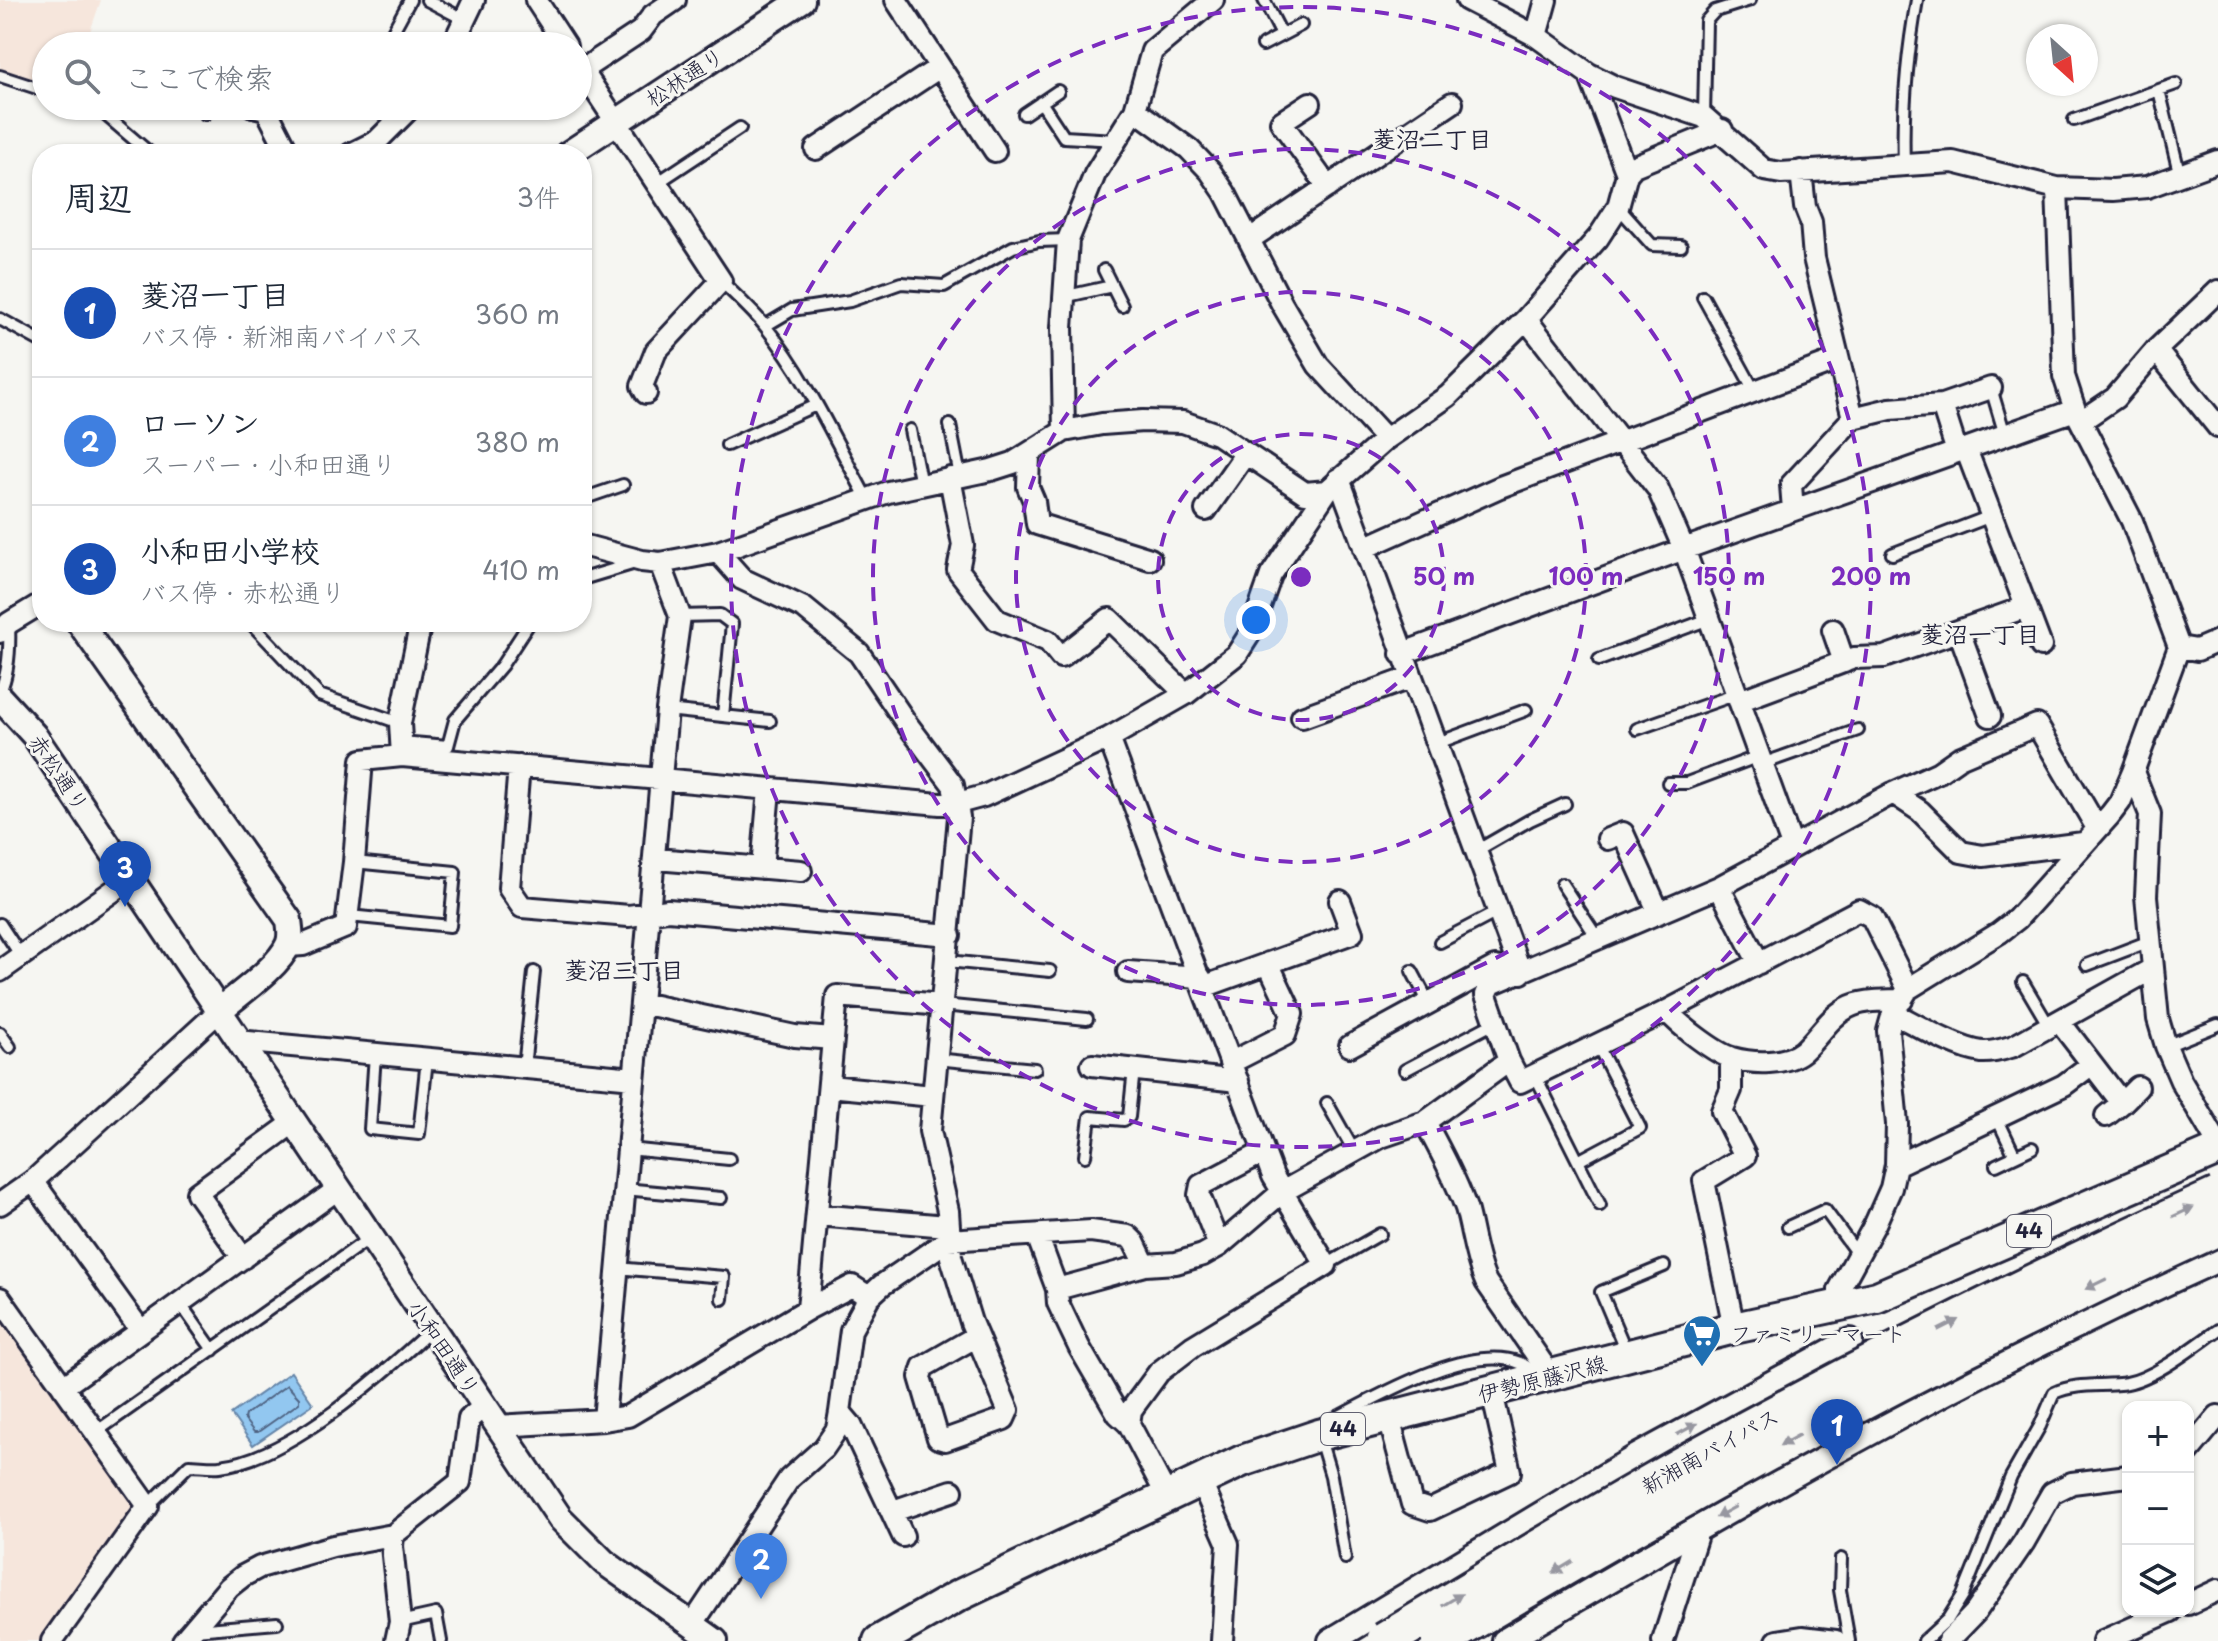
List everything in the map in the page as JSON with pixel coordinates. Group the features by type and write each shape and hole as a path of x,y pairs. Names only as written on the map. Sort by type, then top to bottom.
{"highway":[{"name":"新湘南バイパス","path":"1385,1641 1598,1513 1821,1390 2003,1297 2218,1196"},
{"name":"新湘南バイパス","path":"1440,1641 1614,1537 1865,1399 2116,1274 2218,1227"}],"main road":[{"name":"伊勢原藤沢線","path":"879,1641 958,1596 1242,1461 1319,1435 1734,1328 1877,1297 2218,1147"}],"street":[{"path":"459,32 474,0"},
{"path":"536,0 557,32"},
{"path":"592,60 641,31 653,15 675,0"},
{"name":"松林通り","path":"583,144 802,0"},
{"path":"896,0 995,151"},
{"path":"1064,431 1062,328 1068,240 1095,174 1135,110 1152,51 1213,0"},
{"path":"1467,0 1536,36 1589,74 1615,87 1704,117 1764,170 1781,173 1953,162 2057,188 2113,190 2147,187 2218,161"},
{"path":"1536,36 1546,0"},
{"path":"816,149 940,67"},
{"path":"1589,74 1627,174"},
{"path":"592,85 721,281 656,351 642,386 646,393"},
{"path":"1310,103 1281,122 1328,187"},
{"path":"1250,239 1452,103"},
{"path":"1135,110 1189,149 1210,171 1318,365 1386,439"},
{"path":"272,120 284,144"},
{"path":"371,144 398,120"},
{"path":"288,946 303,945 346,927 362,760 401,741 519,766 940,804 984,796 1109,738 1186,694 1237,654 1251,632 1271,575 1333,485 1386,439 1448,396 1526,319 1598,238 1618,207 1627,174 1634,166 1722,130"},
{"path":"1801,171 1814,258 1853,418"},
{"path":"1667,1011 1678,1024 1731,1058 1765,1062 1786,1060 1803,1052 1831,1019 1848,1007 1901,1001 1999,933 2017,919 2120,802 2179,647 2132,521 2078,415 2064,376 2057,188"},
{"path":"1401,654 1961,450 2078,415 2115,398 2156,350 2218,291"},
{"path":"1526,319 1658,489 1684,549 1792,846"},
{"path":"2156,350 2218,427"},
{"path":"1364,548 1500,487 1838,360"},
{"path":"1793,510 1791,485 1853,418 1890,409 1942,405 1991,388"},
{"path":"1942,405 1991,516 2041,646"},
{"path":"592,547 651,562 718,552 867,499 991,470 1029,454 1064,431 1102,424 1183,422 1217,434 1305,493 1333,485"},
{"path":"1206,510 1246,453"},
{"path":"1029,454 1028,487 1034,501 1037,524 1150,559"},
{"path":"955,477 963,545 958,570 997,620 1048,641 1061,657 1109,619 1186,694"},
{"path":"1333,485 1364,548 1521,973"},
{"path":"718,552 742,579 804,608 859,653 953,785 959,817 930,1131 948,1211 951,1257 977,1336 1008,1410 1004,1419 945,1440 938,1438 920,1377 923,1367 977,1336"},
{"path":"604,1420 667,710 680,616 651,562"},
{"path":"1738,698 1854,658 1884,657 2026,607"},
{"path":"3,624 32,608"},
{"path":"1833,630 1844,662"},
{"path":"1959,631 1990,716"},
{"path":"0,1204 33,1181 277,961 288,946 291,933 289,920 282,908 86,632"},
{"path":"401,741 419,632"},
{"path":"2179,647 2197,650 2218,641"},
{"path":"1302,717 1410,678"},
{"name":"赤松通り","path":"2,704 34,735 218,1012"},
{"path":"2090,836 2037,725 1959,758 1939,772 1893,793 1719,887 1491,984 1486,995 1509,1061 1520,1082 1667,1011 1859,910 1872,917 1901,1001 1941,1038 1981,1052 2014,1046 2152,969"},
{"path":"1109,738 1264,1152 1282,1192 1326,1265 1193,1346 1159,1372 1131,1410 1129,1424"},
{"path":"519,766 509,888 522,907 629,916 668,910 950,935"},
{"path":"2133,772 2150,814 2146,896 2158,1019 2181,1081 2218,1147"},
{"path":"762,868 769,790"},
{"path":"1893,793 1920,811 1961,852 1983,856 2090,836"},
{"path":"1608,839 1623,833 1659,913"},
{"path":"656,859 801,871"},
{"path":"0,971 130,879"},
{"path":"1719,887 1759,963"},
{"path":"1128,972 1201,982 1268,963 1352,933 1340,901"},
{"path":"1092,1065 1234,1072 1285,1035 1292,1014 1268,963"},
{"path":"1350,1046 1495,967 1521,973"},
{"path":"808,1309 837,996 942,1005"},
{"path":"1897,1418 1850,1341 1839,1305 1839,1290 1891,1188 1896,1165 1897,1124 1888,1031 1901,1001"},
{"path":"641,1003 795,1036 833,1039"},
{"name":"小和田通り","path":"218,1012 543,1496 580,1540 630,1582 715,1641"},
{"path":"2054,1024 2092,1064 2122,1103"},
{"path":"238,1041 634,1078"},
{"path":"1731,1058 1731,1090 1722,1111 1745,1156 1704,1181 1734,1328"},
{"path":"1057,1289 1145,1265 1176,1263 1203,1255 1219,1246 1282,1192 1381,1137 1425,1122 1509,1061"},
{"path":"1896,1165 2064,1085 2092,1064"},
{"path":"829,1086 933,1096"},
{"path":"2106,1116 2138,1087"},
{"path":"1425,1122 1449,1166 1466,1209 1480,1270 1547,1377"},
{"path":"243,1258 197,1193 293,1123"},
{"path":"1219,1246 1199,1195 1201,1185 1264,1152"},
{"path":"33,1181 141,1331"},
{"path":"63,1387 338,1189"},
{"path":"817,1215 948,1233 1037,1235 1091,1231 1128,1236 1145,1265"},
{"path":"692,1625 789,1479 824,1448 837,1429 851,1330 869,1297 948,1233"},
{"path":"1037,1235 1057,1289 1058,1303 1079,1347 1118,1414 1129,1424 1167,1496"},
{"path":"1505,1641 1696,1528 1897,1418 2145,1291 2218,1259"},
{"path":"187,1636 229,1587 260,1567 333,1546 393,1535 460,1482 469,1419 490,1416 604,1420 628,1416 852,1286 869,1297"},
{"path":"0,1298 148,1506 52,1641"},
{"path":"1331,1641 1635,1458 1850,1341"},
{"path":"1389,1418 1412,1504 1430,1510 1510,1472 1492,1392"},
{"path":"840,1412 851,1425 903,1536"},
{"path":"2194,1445 2218,1416"},
{"path":"1635,1458 1696,1528 1696,1538 1663,1641"},
{"path":"1948,1641 1975,1613 2024,1542 2052,1493 2072,1483 2122,1477"},
{"path":"1200,1480 1228,1544 1222,1641"},
{"path":"893,1511 952,1491"},
{"path":"393,1535 398,1632"},
{"path":"2194,1601 2218,1590"},
{"path":"2103,1641 2157,1617"},
{"path":"1777,1641 1802,1637 1836,1641"}],"lane":[{"path":"393,32 410,0"},
{"path":"427,0 465,20"},
{"path":"1264,0 1282,35"},
{"path":"1704,117 1706,21 1715,11 1750,0"},
{"path":"1904,164 1902,118 1908,46 1917,0"},
{"path":"1263,45 1301,25"},
{"path":"0,76 32,86"},
{"path":"2074,120 2176,84"},
{"path":"2159,90 2180,176"},
{"path":"1024,114 1058,91"},
{"path":"1041,102 1064,137 1116,140"},
{"path":"111,120 139,144"},
{"path":"657,183 740,128"},
{"path":"1618,207 1652,245 1681,246"},
{"path":"765,326 792,310 850,301 901,283 944,286 1013,247 1039,241 1068,240"},
{"path":"1104,270 1122,306"},
{"path":"721,281 765,326 816,405 867,499"},
{"path":"1063,297 1112,286"},
{"path":"1703,297 1755,392"},
{"path":"0,319 32,337"},
{"path":"1991,388 2005,435"},
{"path":"727,445 816,405"},
{"path":"950,425 955,477"},
{"path":"910,430 921,485"},
{"path":"592,496 623,485"},
{"path":"1892,554 1991,516"},
{"path":"592,577 651,562"},
{"path":"680,616 720,615 732,624 723,716"},
{"path":"1599,660 1709,619"},
{"path":"2,704 8,655 3,624"},
{"path":"259,632 319,695 401,741 448,746 455,720 502,665 523,632"},
{"path":"1637,729 1738,698"},
{"path":"667,710 770,721"},
{"path":"1435,744 1526,710"},
{"path":"1668,783 1687,783 1858,730"},
{"path":"1476,851 1565,804"},
{"path":"349,916 450,926 455,872 354,862"},
{"path":"1562,884 1599,940"},
{"path":"1440,942 1497,912"},
{"path":"0,924 21,956"},
{"path":"2087,965 2150,941"},
{"path":"947,961 1050,971"},
{"path":"1412,971 1429,1003"},
{"path":"524,1068 534,972"},
{"path":"2023,982 2054,1024"},
{"path":"942,1005 1087,1019"},
{"path":"1405,1070 1496,1022"},
{"path":"2166,1046 2218,1025"},
{"path":"0,1033 10,1047"},
{"path":"1578,1161 1640,1128 1598,1046"},
{"path":"375,1054 370,1129 419,1134 427,1059"},
{"path":"936,1059 1035,1069"},
{"path":"1085,1156 1090,1117 1124,1120 1129,1117 1134,1069"},
{"path":"1535,1075 1600,1205"},
{"path":"1327,1103 1354,1151"},
{"path":"1997,1118 2015,1156"},
{"path":"1996,1165 2032,1148"},
{"path":"628,1149 729,1159"},
{"path":"624,1189 721,1198"},
{"path":"1788,1227 1825,1210 1858,1255"},
{"path":"1326,1265 1380,1234"},
{"path":"96,1432 371,1237"},
{"path":"1628,1357 1601,1292 1664,1266"},
{"path":"616,1268 724,1277 722,1299"},
{"path":"180,1303 213,1350"},
{"path":"148,1506 189,1465 220,1466 274,1449 358,1394 432,1329"},
{"path":"1924,1641 1948,1619 1963,1595 2011,1477 2040,1426 2054,1393 2077,1386 2129,1383 2174,1361 2218,1330"},
{"path":"1345,1558 1331,1476 1319,1435 1333,1420 1408,1381 1450,1366 1491,1358 1521,1363 1547,1377"},
{"path":"1841,1559 1840,1590 1849,1641"},
{"path":"398,1632 436,1614 441,1641"},
{"path":"187,1636 277,1623"}],"shaded area":[{"path":"0,0 101,0 90,32 32,32 32,84 0,74"},
{"path":"0,1315 134,1504 131,1514 42,1641 0,1641"}],"water":[{"path":"291,1372 313,1404 253,1445 231,1414"}],"place":[{"name":"小和田小学校","path":"125,907"},
{"name":"ファミリーマート","path":"1702,1368"},
{"name":"菱沼一丁目","path":"1837,1465"},
{"name":"ローソン","path":"761,1599"}],"district":[{"name":"菱沼二丁目","path":"1432,140"},
{"name":"菱沼一丁目","path":"1980,635"},
{"name":"菱沼三丁目","path":"624,971"}]}
